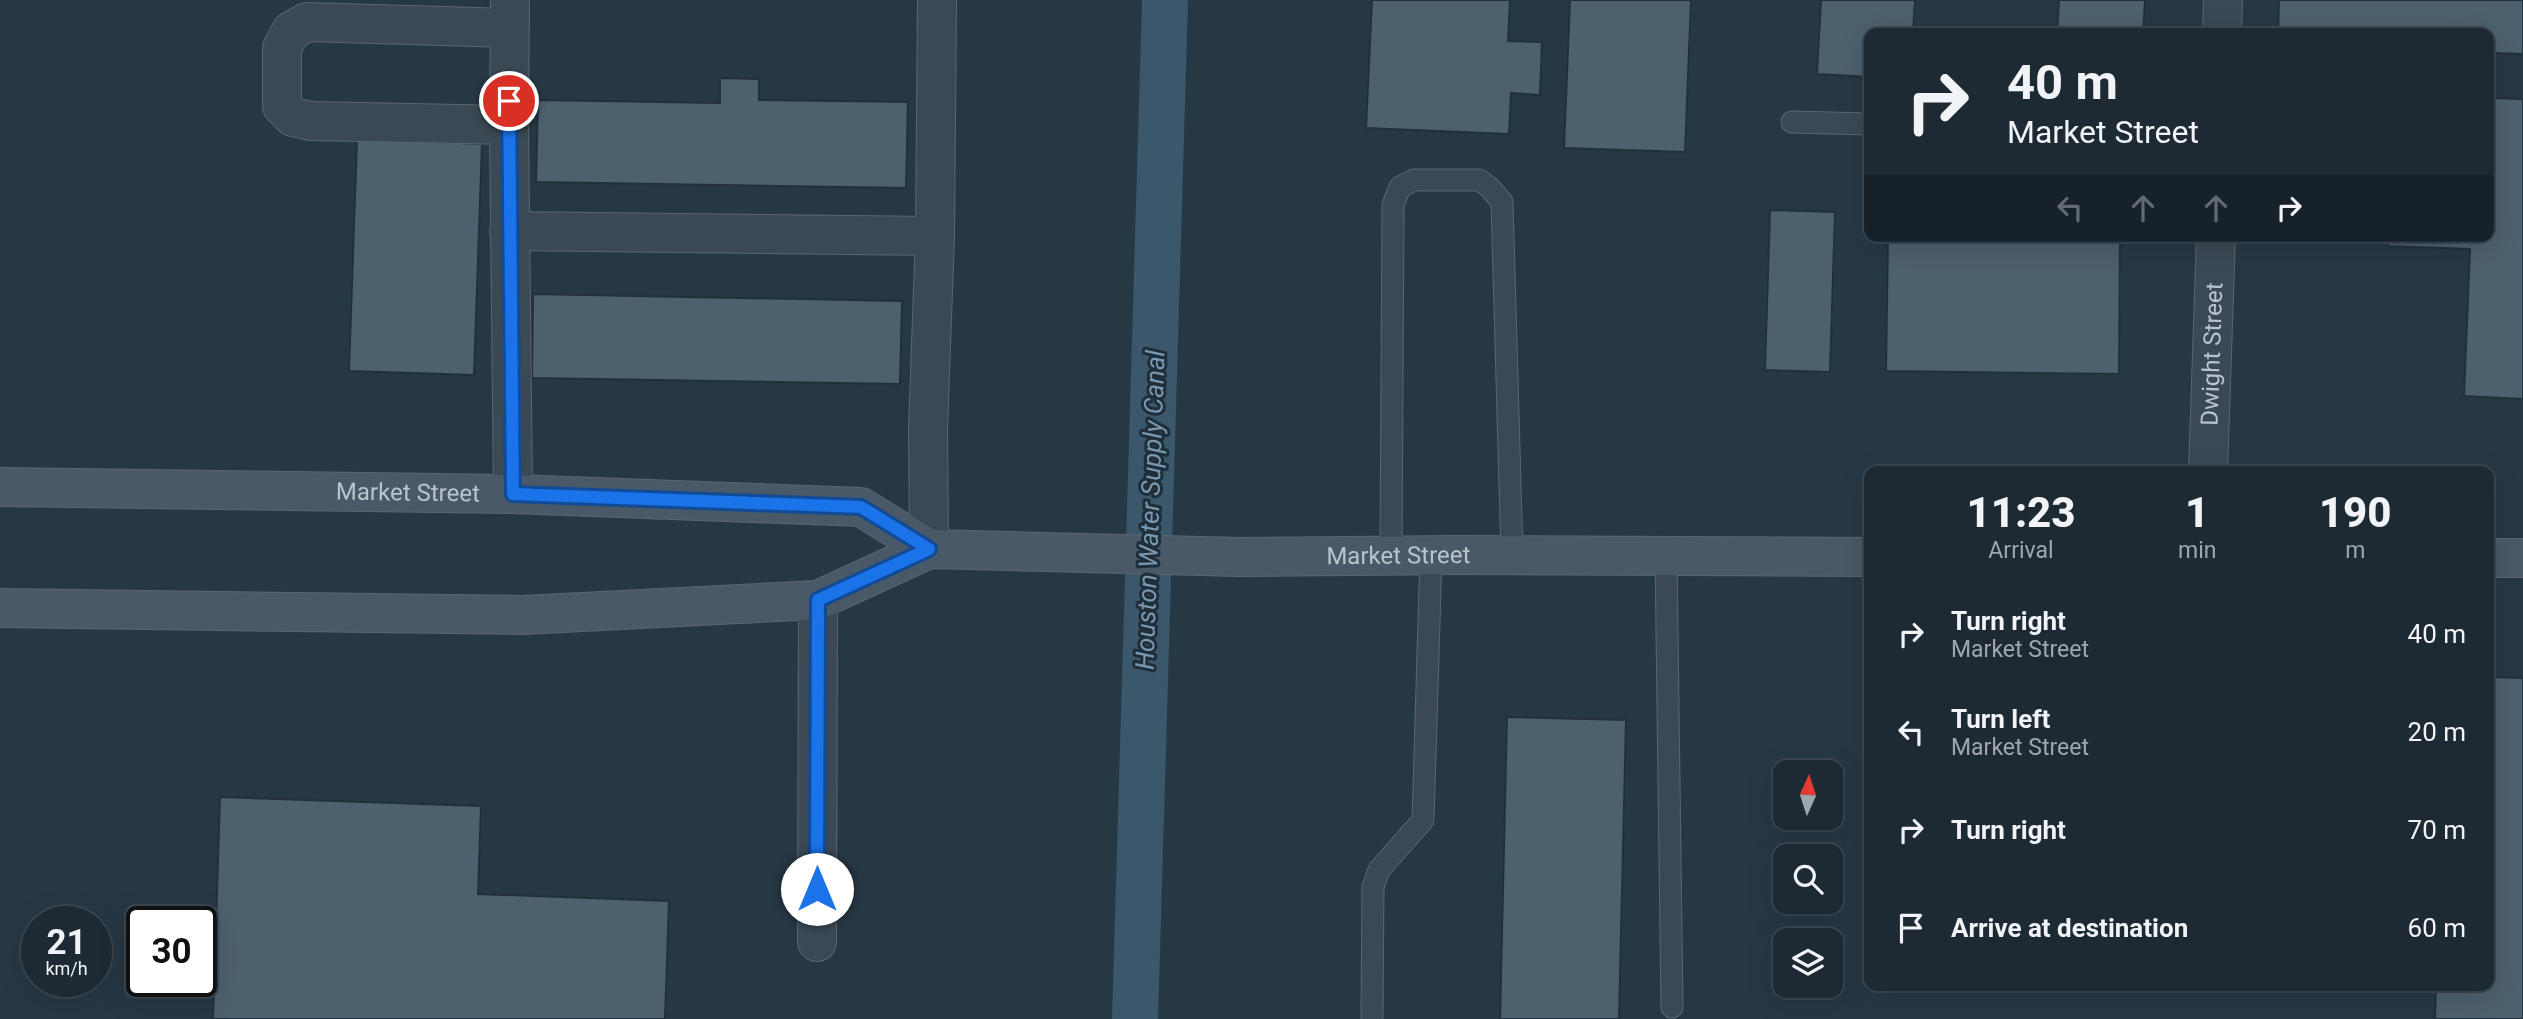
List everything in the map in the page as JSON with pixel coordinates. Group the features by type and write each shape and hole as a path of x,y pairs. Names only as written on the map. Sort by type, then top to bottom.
{"main road":[{"name":"Market Street","path":"0,487 513,494 861,507 929,549"},
{"name":"Market Street","path":"0,608 523,615 818,600 929,549 1239,557 1864,556"},
{"path":"2494,558 2523,558"}],"street":[{"path":"929,549 928,428 937,0"},
{"path":"2222,28 2223,0"},
{"path":"509,125 311,121 293,117 282,106 282,48 291,31 307,22 383,11 510,14 509,231 513,494"},
{"path":"509,231 934,236"},
{"name":"Dwight Street","path":"2208,466 2216,242"},
{"path":"817,942 818,600"}],"lane":[{"path":"1792,122 1864,124"},
{"path":"1391,556 1393,205 1400,187 1414,180 1479,180 1502,202 1511,555"},
{"path":"1372,1019 1373,887 1378,870 1423,820 1431,555"},
{"path":"1666,556 1672,1007"}],"building":[{"path":"1372,0 1510,0 1508,41 1542,42 1540,95 1511,93 1509,134 1366,128"},
{"path":"1570,0 1691,0 1685,152 1564,148"},
{"path":"1821,0 1915,0 1913,28 1864,28 1864,77 1817,74"},
{"path":"2059,0 2145,0 2143,28 2057,28"},
{"path":"2279,0 2523,0 2523,54 2494,53 2494,28 2278,28"},
{"path":"720,78 759,79 759,100 908,102 906,188 536,182 538,100 720,103"},
{"path":"2494,98 2523,99 2523,399 2464,396 2470,249 2388,246 2388,242 2494,242"},
{"path":"357,139 482,144 474,375 349,371"},
{"path":"1770,210 1835,212 1830,372 1765,370"},
{"path":"1888,242 2120,242 2119,374 1886,371"},
{"path":"533,294 902,301 900,384 532,378"},
{"path":"2494,677 2523,678 2523,1019 2435,1019 2436,991 2494,991"},
{"path":"1507,717 1626,720 1619,1019 1500,1019"},
{"path":"220,797 481,806 478,894 669,901 665,1019 213,1019 214,997 217,997"}],"waterway":[{"name":"Houston Water Supply Canal","path":"1135,1019 1165,0"}],"route":[{"path":"509,101 513,494 861,507 929,549 818,600 817,889"}]}
